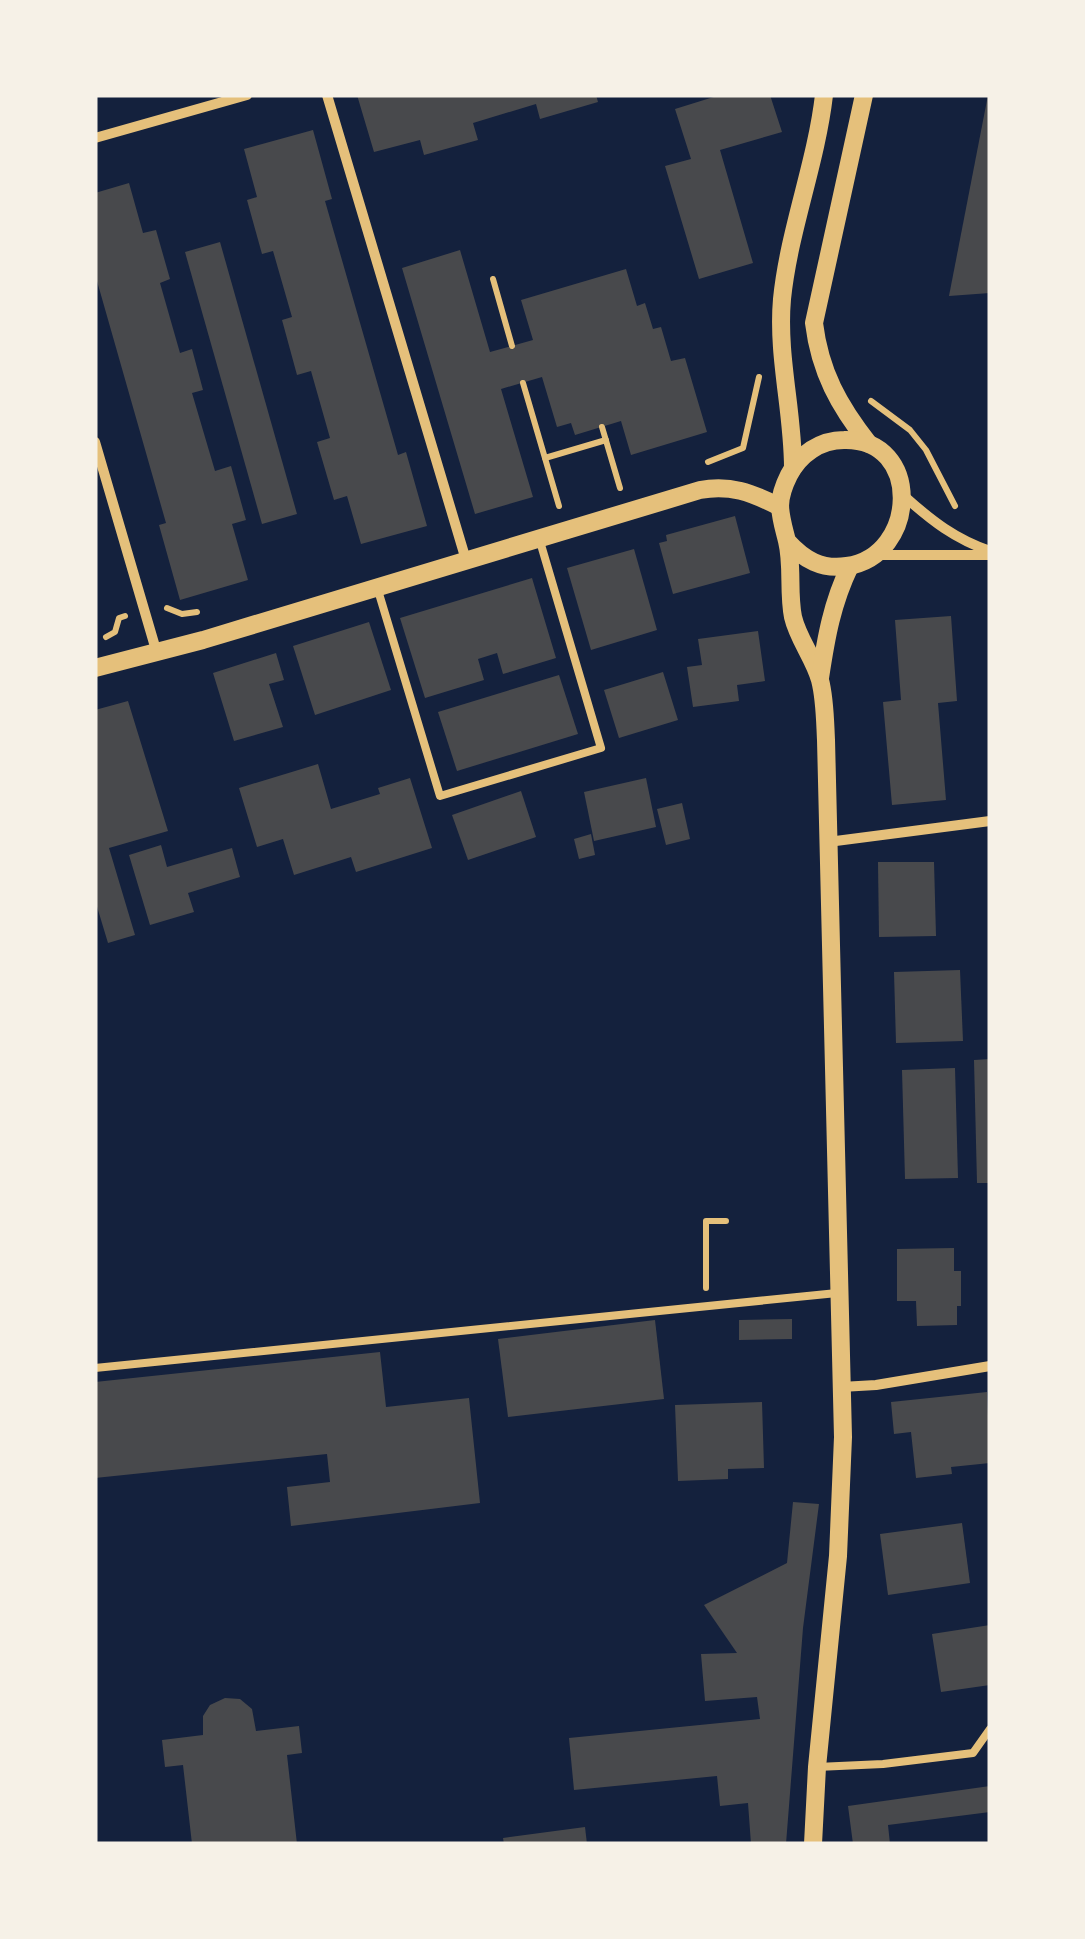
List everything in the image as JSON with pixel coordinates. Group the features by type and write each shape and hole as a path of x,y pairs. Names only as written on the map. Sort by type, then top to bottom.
{"street":[{"path":"95,138 247,95"},
{"path":"327,95 466,560"},
{"path":"793,468 780,335 783,294 824,95"},
{"path":"864,95 814,323 818,351 827,380 844,412 870,445 892,461 904,496 940,528 990,553"},
{"path":"820,679 793,619 787,541 778,506 793,468 805,454 829,442 856,440 870,445"},
{"path":"95,442 156,650"},
{"path":"95,668 203,640 716,487 738,489 778,506"},
{"path":"878,554 898,526 904,496"},
{"path":"787,541 807,560 821,566 850,566 878,554 990,553"},
{"path":"813,1844 840,1541 841,1387 826,740 820,679 829,620 850,566"},
{"path":"828,842 990,821"},
{"path":"841,1387 990,1366"}],"lane":[{"path":"377,587 440,796 601,748 538,538"},
{"path":"95,1368 839,1293"},
{"path":"817,1766 884,1764 972,1753 990,1729"}],"path":[{"path":"493,279 512,346"},
{"path":"727,456 740,451 746,442 758,377"},
{"path":"523,382 559,506"},
{"path":"602,427 620,488"},
{"path":"545,458 606,440"},
{"path":"95,641 115,632 119,618"},
{"path":"678,1309 676,1295 702,1292 708,1285 706,1221 726,1221"}],"building":[{"path":"357,95 596,95 598,102 540,119 536,104 473,123 478,140 424,155 420,140 374,152"},
{"path":"720,95 770,95 782,132 720,150 753,263 699,279 665,166 691,159 675,109"},
{"path":"988,95 990,293 949,296"},
{"path":"313,130 332,199 325,201 398,455 406,452 427,526 361,544 347,496 334,500 317,442 330,438 311,371 297,375 282,320 292,317 273,251 262,254 247,200 257,197 244,149"},
{"path":"129,183 143,233 156,230 170,279 160,283 180,353 192,349 203,390 192,393 215,471 231,466 246,520 232,524 248,580 180,600 159,525 166,523 95,274 95,193"},
{"path":"220,242 297,514 262,524 185,252"},
{"path":"460,250 490,352 533,340 521,300 626,269 637,306 645,303 653,329 661,327 671,361 685,358 707,432 631,455 621,421 575,435 571,423 557,427 542,377 501,389 533,497 475,514 402,268"},
{"path":"735,516 750,573 673,594 659,543 667,541 666,535"},
{"path":"634,549 657,630 591,650 567,568"},
{"path":"532,578 556,658 503,674 497,653 478,659 484,680 425,698 400,618"},
{"path":"951,616 957,701 938,703 946,800 892,805 883,702 901,700 895,620"},
{"path":"369,622 391,690 315,715 293,646"},
{"path":"758,631 765,681 737,685 739,701 693,707 687,667 702,665 698,639"},
{"path":"276,653 284,680 269,684 283,727 234,741 213,673"},
{"path":"663,672 678,720 619,738 604,690"},
{"path":"559,675 578,734 457,771 438,712"},
{"path":"128,701 168,831 109,848 135,935 108,943 95,900 95,710"},
{"path":"318,764 331,809 380,794 378,788 410,778 432,848 356,872 351,857 294,875 283,839 257,847 239,788"},
{"path":"646,778 656,827 594,841 584,792"},
{"path":"521,791 536,837 468,860 452,815"},
{"path":"682,803 690,839 666,845 657,809"},
{"path":"591,834 595,855 579,859 574,839"},
{"path":"161,845 167,867 232,848 240,877 188,893 194,912 150,925 129,855"},
{"path":"878,862 934,862 936,936 879,937"},
{"path":"960,970 963,1041 896,1043 894,972"},
{"path":"990,1059 990,1183 977,1183 974,1060"},
{"path":"955,1068 958,1178 905,1179 902,1070"},
{"path":"954,1248 954,1271 961,1271 957,1325 917,1326 916,1301 897,1301 897,1249"},
{"path":"792,1319 792,1339 739,1340 739,1320"},
{"path":"655,1320 664,1399 508,1417 498,1339"},
{"path":"380,1352 386,1407 469,1398 480,1503 291,1526 287,1487 330,1482 327,1454 95,1478 95,1382"},
{"path":"987,1392 990,1463 951,1467 952,1474 916,1478 911,1432 894,1434 891,1402"},
{"path":"762,1402 764,1468 728,1469 728,1479 678,1481 675,1405"},
{"path":"793,1502 819,1504 803,1628 786,1844 751,1844 748,1803 720,1806 717,1776 574,1790 569,1738 760,1719 757,1697 705,1701 701,1654 737,1653 704,1605 787,1563"},
{"path":"962,1523 970,1583 888,1595 880,1534"},
{"path":"990,1625 990,1685 941,1692 932,1634"},
{"path":"225,1698 240,1699 252,1709 256,1731 299,1726 302,1753 287,1755 297,1844 192,1844 183,1765 165,1767 162,1740 203,1735 203,1716 210,1705"},
{"path":"990,1786 990,1812 888,1825 890,1844 853,1844 848,1806"},
{"path":"585,1827 587,1844 504,1844 503,1838"}]}
